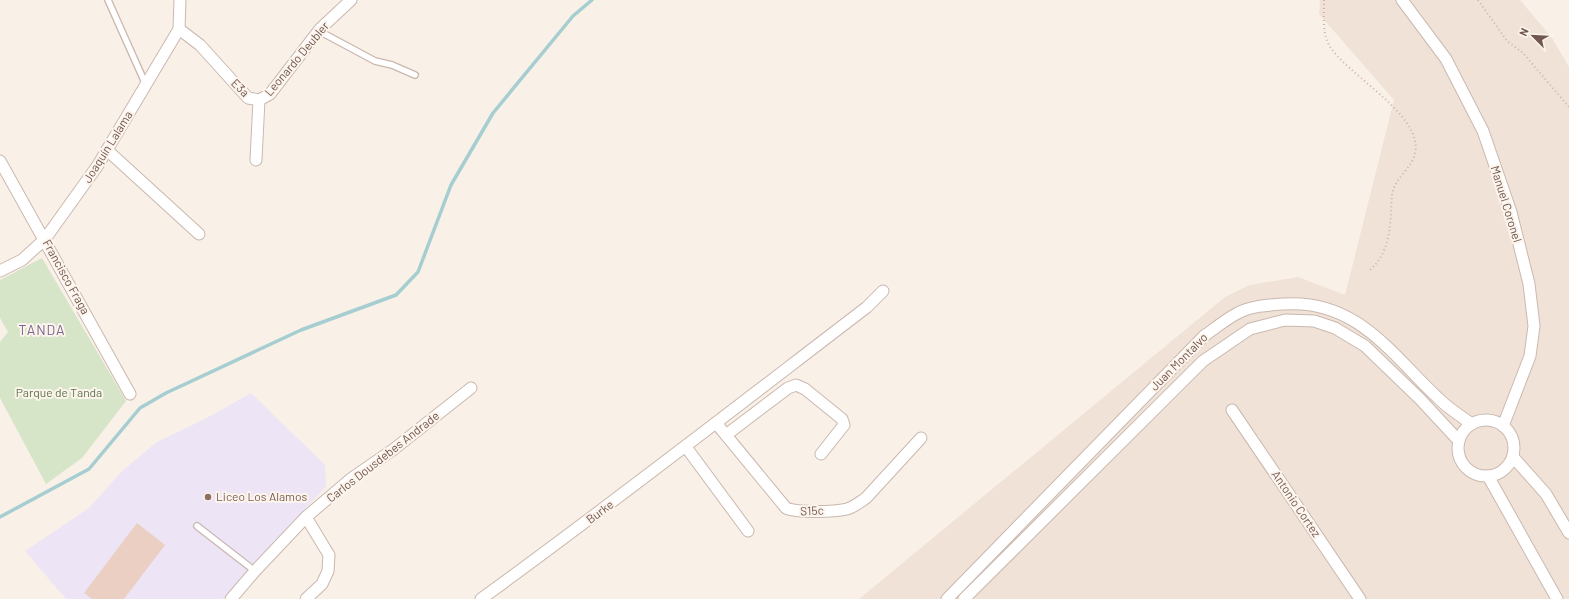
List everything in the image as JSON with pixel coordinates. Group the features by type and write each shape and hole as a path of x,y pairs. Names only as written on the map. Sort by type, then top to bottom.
{"street":[{"path":"180,0 180,29"},
{"name":"Leonardo Deubler","path":"259,100 270,94 318,32 351,0"},
{"name":"Manuel Coronel","path":"1402,0 1446,59 1483,131 1511,212 1529,284 1534,326 1530,356 1503,426"},
{"name":"Joaquín Lalama","path":"0,271 22,260 45,239 61,219 107,150 180,29"},
{"name":"E3a","path":"180,29 200,45 248,98 259,100 256,160"},
{"path":"107,150 199,234"},
{"name":"Francisco Fraga","path":"0,161 45,239 130,394"},
{"name":"Burke","path":"481,599 686,447 867,307 883,291"},
{"name":"Juan Montalvo","path":"947,599 1204,336 1237,313 1266,305 1302,302 1326,307 1353,319 1375,334 1438,399 1472,424"},
{"name":"Juan Montalvo","path":"964,599 1203,360 1250,329 1284,320 1314,321 1335,328 1365,346 1420,399 1459,441"},
{"path":"726,434 788,388 796,386 805,389 842,419 844,425 821,454"},
{"name":"Carlos Dousdebes Andrade","path":"231,599 306,517 352,478 394,449 471,388"},
{"name":"Antonio Cortez","path":"1232,410 1360,599"},
{"path":"1482,420 1493,421 1503,426 1509,432 1513,440 1513,458 1507,467 1498,473 1488,476 1477,475 1465,466 1458,452 1459,441 1464,431 1472,424 1482,420"},
{"name":"S15c","path":"716,423 786,508 798,512 846,509 856,505 866,498 921,438"},
{"path":"686,447 748,531"},
{"path":"1513,458 1546,494 1569,533"},
{"path":"1488,476 1557,599"},
{"path":"306,517 329,555 328,571 322,584 306,599"}],"lane":[{"path":"108,0 146,85"},
{"path":"318,32 375,61 392,65 415,75"},
{"path":"198,526 255,571"}],"path":[{"path":"1324,0 1325,31 1329,45 1339,57 1392,106 1407,123 1414,136 1415,153 1393,186 1390,230 1388,237 1380,261 1370,270"},
{"path":"1478,0 1508,41 1523,53 1569,107"}],"shaded area":[{"path":"1320,0 1520,0 1552,38 1569,67 1569,599 859,599 1225,297 1250,285 1298,277 1345,295 1394,100 1319,14"},
{"name":"Liceo Los Alamos","path":"251,393 325,465 326,486 223,599 66,599 25,551 89,508 122,471 157,442 205,419"}],"green space":[{"name":"Parque de Tanda","path":"42,258 126,401 82,458 46,484 0,398 0,342 8,332 0,318 0,280"}],"building":[{"path":"137,523 165,545 124,599 92,599 84,593"}],"waterway":[{"path":"0,517 89,469 140,408 166,393 301,330 396,295 418,272 451,185 493,113 573,16 592,0"}],"place":[{"name":"Liceo Los Alamos","path":"208,497"}],"district":[{"name":"TANDA","path":"42,330"}]}
